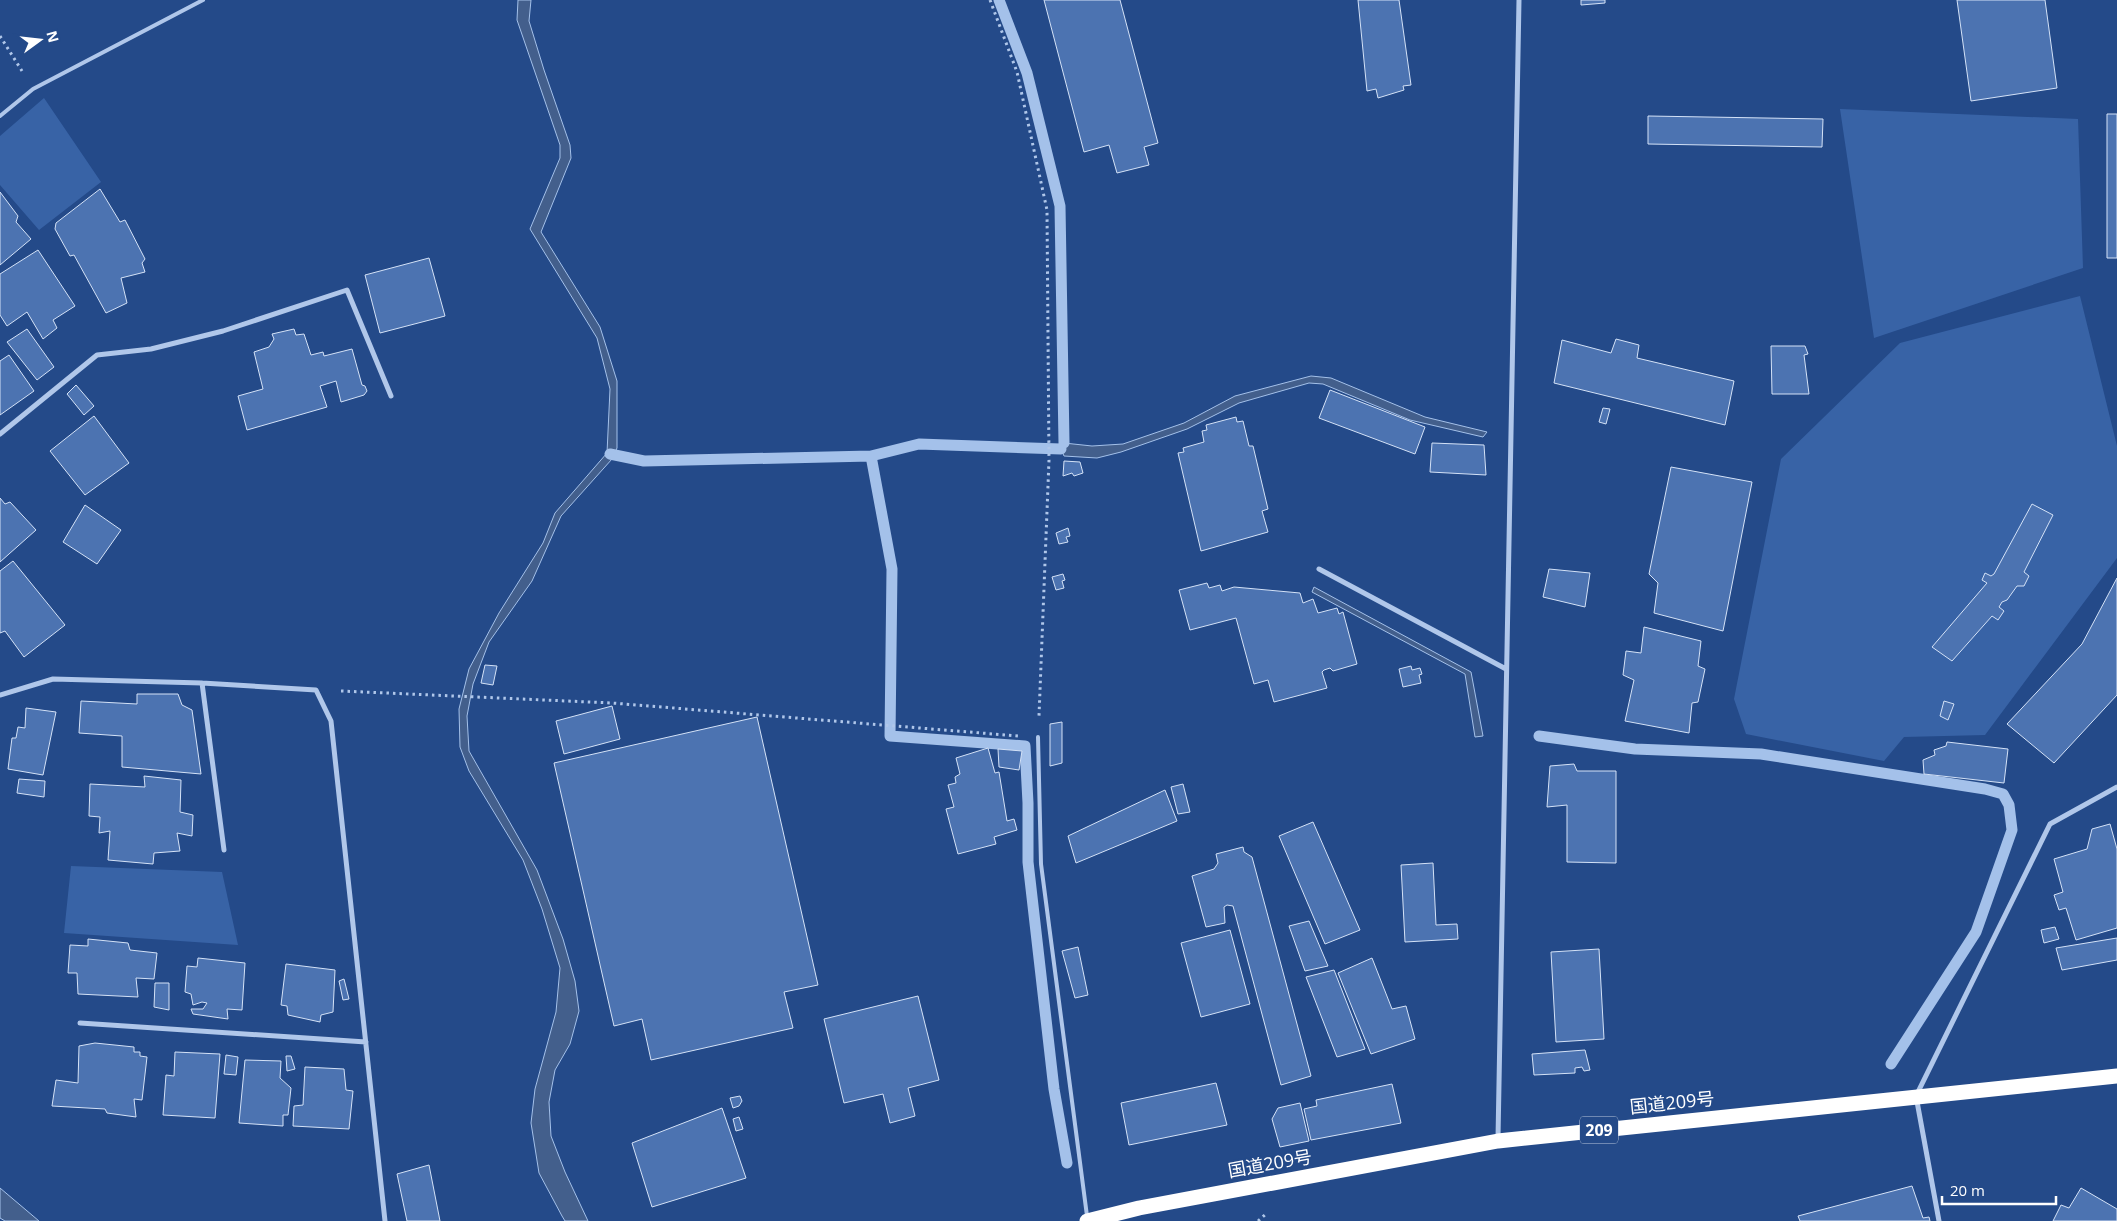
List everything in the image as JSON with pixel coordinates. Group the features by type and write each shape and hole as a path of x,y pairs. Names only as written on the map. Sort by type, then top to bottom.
{"highway":[{"name":"国道209号","path":"1087,1221 1139,1208 1498,1141 2117,1076"}],"street":[{"path":"1498,1141 1518,0"},
{"path":"0,434 97,355 151,349 223,331 347,290 390,396"},
{"path":"1319,569 1506,669"},
{"path":"0,696 53,680 202,683 316,690 330,721 385,1221"},
{"path":"202,683 224,850"},
{"path":"1939,1221 1916,1096 2050,824 2117,787"},
{"path":"80,1023 366,1042"}],"lane":[{"path":"0,116 33,89 204,0"},
{"path":"1038,737 1041,864 1087,1221"}],"path":[{"path":"316,690 612,703 1038,737 1049,460 1047,210 1018,72 990,0"},
{"path":"0,36 33,89"}],"shaded area":[{"path":"518,0 531,0 529,21 570,145 571,158 541,232 600,327 617,381 617,448 612,459 561,516 532,581 489,642 473,684 467,716 469,751 537,870 563,939 575,981 579,1011 570,1044 555,1070 549,1102 551,1136 565,1172 588,1221 565,1221 562,1216 539,1173 531,1123 535,1089 556,1012 560,968 542,909 523,860 469,771 460,747 459,709 469,669 499,613 543,543 555,513 607,453 610,389 597,338 530,229 560,158 560,145 517,20"},
{"path":"44,98 101,182 39,230 0,185 0,136"},
{"path":"1840,109 2078,119 2083,268 1874,338"},
{"path":"2080,296 2117,446 2117,558 1985,735 1904,737 1884,761 1746,734 1734,699 1781,459 1900,343"},
{"path":"1311,376 1331,378 1425,417 1487,432 1483,437 1410,420 1323,384 1309,383 1239,403 1187,429 1121,452 1097,458 1064,456 1061,449 1064,443 1092,446 1123,444 1184,423 1235,396"},
{"path":"1314,587 1471,672 1483,736 1475,737 1465,674 1312,592"},
{"path":"71,866 222,872 238,945 64,933"},
{"path":"0,1188 39,1221 5,1221 0,1218"}],"building":[{"path":"1044,0 1120,0 1158,143 1144,147 1149,165 1117,173 1109,145 1084,152"},
{"path":"1358,0 1399,0 1411,85 1403,86 1404,90 1378,98 1376,89 1367,91"},
{"path":"1581,0 1605,0 1605,3 1581,5"},
{"path":"1957,0 2045,0 2057,88 1971,101"},
{"path":"2107,114 2117,114 2117,258 2107,258"},
{"path":"1648,116 1823,119 1822,147 1648,144"},
{"path":"100,189 120,222 125,220 145,259 142,263 145,272 121,278 127,303 106,313 74,255 70,256 55,229 56,223"},
{"path":"0,192 18,216 16,222 31,239 0,265"},
{"path":"38,250 75,306 53,320 57,328 43,339 27,312 7,326 0,315 0,274"},
{"path":"429,258 445,316 380,333 365,275"},
{"path":"27,329 54,367 37,380 7,342"},
{"path":"294,329 296,335 304,334 311,355 323,352 324,356 352,349 362,385 365,386 367,391 364,395 341,402 336,381 320,386 327,407 247,430 238,396 263,389 254,352 269,347 274,339 272,334"},
{"path":"1616,339 1639,345 1637,358 1734,381 1725,425 1554,383 1562,340 1611,353"},
{"path":"1771,346 1805,346 1808,354 1804,355 1809,394 1772,394"},
{"path":"9,355 34,391 0,415 0,361"},
{"path":"76,385 94,406 84,415 67,394"},
{"path":"1330,390 1425,427 1415,454 1319,418"},
{"path":"1603,408 1610,409 1606,424 1599,422"},
{"path":"94,416 129,463 85,495 50,451"},
{"path":"1236,417 1237,422 1243,421 1249,446 1253,446 1268,509 1262,511 1268,532 1201,551 1178,453 1184,452 1183,448 1204,442 1202,431 1207,430 1206,425"},
{"path":"1432,443 1484,445 1486,475 1430,472"},
{"path":"1064,461 1080,462 1083,473 1074,476 1072,473 1063,476"},
{"path":"1671,467 1752,482 1723,631 1654,613 1658,583 1649,574"},
{"path":"0,498 5,504 10,502 36,530 0,562"},
{"path":"2032,504 2053,515 2024,572 2029,576 2024,586 2017,586 2007,600 2002,602 1999,607 2004,611 1998,620 1992,616 1952,661 1932,647 1987,583 1982,580 1985,573 1991,576 1994,574"},
{"path":"85,505 121,530 97,564 63,542"},
{"path":"1068,528 1070,536 1066,537 1068,542 1059,544 1056,533"},
{"path":"13,561 65,625 24,657 5,631 0,633 0,571"},
{"path":"1549,569 1590,573 1585,607 1543,597"},
{"path":"1063,574 1065,580 1062,581 1064,588 1056,590 1052,577"},
{"path":"2117,578 2117,695 2054,763 2007,724 2082,644"},
{"path":"1207,583 1209,588 1220,585 1222,591 1234,587 1300,593 1303,603 1313,599 1318,613 1337,608 1339,614 1343,612 1357,664 1333,671 1330,668 1324,670 1322,672 1327,688 1274,702 1268,680 1254,684 1236,618 1190,630 1179,590"},
{"path":"1644,627 1701,641 1698,666 1705,669 1698,702 1692,703 1689,733 1625,721 1634,680 1623,675 1626,651 1641,653"},
{"path":"485,665 497,666 493,685 481,683"},
{"path":"1411,666 1412,670 1420,668 1422,674 1419,675 1421,683 1403,687 1399,669"},
{"path":"137,694 178,694 182,705 192,710 201,774 122,767 122,736 79,733 81,701 137,704"},
{"path":"1944,701 1954,704 1948,720 1940,716"},
{"path":"612,706 620,739 564,754 556,721"},
{"path":"26,708 56,712 43,775 8,769 12,738 16,738 18,727 25,728"},
{"path":"757,717 818,985 784,992 793,1028 651,1060 642,1019 614,1026 554,763"},
{"path":"1062,722 1062,763 1050,766 1050,724"},
{"path":"1947,742 2008,749 2004,783 1924,774 1923,760 1935,755 1934,750 1946,746"},
{"path":"988,748 995,773 999,772 1007,821 1014,819 1017,830 994,837 996,844 958,854 946,809 954,807 948,785 956,783 955,777 960,774 956,758"},
{"path":"998,749 1022,751 1019,770 999,767"},
{"path":"1574,764 1577,771 1616,771 1616,863 1567,862 1567,805 1547,807 1550,766"},
{"path":"144,776 181,780 180,812 193,815 192,836 177,833 180,851 154,853 153,864 108,860 110,831 99,833 100,817 89,816 90,784 145,787"},
{"path":"19,779 45,781 44,797 17,793"},
{"path":"1183,784 1190,812 1178,814 1171,787"},
{"path":"1165,790 1177,821 1076,863 1068,836"},
{"path":"1313,822 1360,930 1325,944 1279,836"},
{"path":"2110,824 2117,849 2117,928 2076,940 2066,908 2059,910 2054,895 2063,892 2054,859 2087,849 2092,829"},
{"path":"1243,847 1244,852 1252,857 1311,1076 1281,1085 1233,906 1227,905 1224,907 1225,923 1206,927 1192,876 1214,869 1218,863 1216,854"},
{"path":"1433,863 1436,925 1457,924 1458,939 1405,942 1401,865"},
{"path":"1309,921 1328,966 1305,971 1289,926"},
{"path":"2055,927 2059,939 2044,943 2041,930"},
{"path":"1230,930 1250,1004 1201,1017 1181,943"},
{"path":"2117,938 2117,960 2062,970 2056,948"},
{"path":"88,939 128,943 130,950 157,953 154,979 136,978 138,997 78,994 77,973 68,973 70,945 88,946"},
{"path":"1078,947 1088,995 1075,998 1062,951"},
{"path":"1599,949 1604,1039 1556,1042 1551,952"},
{"path":"198,958 245,963 242,1010 227,1009 228,1019 193,1014 191,1009 203,1009 207,1003 202,1002 193,1005 191,994 185,992 187,966 197,967"},
{"path":"1372,958 1392,1009 1406,1006 1415,1039 1371,1054 1338,973"},
{"path":"286,964 335,970 333,1012 321,1015 320,1022 288,1015 287,1006 281,1005"},
{"path":"1334,970 1365,1049 1337,1057 1306,977"},
{"path":"344,979 349,999 343,1000 339,981"},
{"path":"155,983 169,983 169,1010 154,1007"},
{"path":"918,996 939,1080 908,1088 915,1116 890,1123 883,1094 844,1103 824,1019"},
{"path":"95,1043 134,1047 134,1052 140,1052 140,1056 147,1057 142,1100 134,1099 136,1117 107,1113 105,1109 52,1106 56,1080 78,1083 79,1046"},
{"path":"1585,1050 1590,1070 1584,1071 1582,1067 1575,1068 1575,1073 1534,1075 1532,1054"},
{"path":"175,1052 220,1054 215,1118 163,1115 166,1075 174,1076"},
{"path":"226,1055 238,1057 236,1075 224,1074"},
{"path":"286,1056 291,1056 295,1069 287,1071"},
{"path":"245,1060 281,1061 280,1078 291,1088 288,1115 283,1115 283,1126 239,1123"},
{"path":"305,1067 344,1069 346,1090 353,1091 349,1129 293,1126 294,1106 303,1105"},
{"path":"1216,1083 1227,1125 1129,1145 1121,1103"},
{"path":"1392,1084 1401,1123 1311,1140 1304,1109 1317,1106 1316,1100"},
{"path":"740,1096 742,1101 739,1106 733,1108 730,1098"},
{"path":"1300,1103 1309,1141 1280,1147 1272,1119 1278,1108"},
{"path":"722,1108 746,1178 652,1207 632,1143"},
{"path":"739,1117 743,1129 736,1131 733,1119"},
{"path":"429,1165 440,1221 407,1221 397,1174"},
{"path":"1912,1186 1923,1218 1929,1217 1930,1221 1800,1221 1798,1216"},
{"path":"2081,1188 2117,1209 2117,1221 2053,1221 2061,1205 2069,1208"}],"waterway":[{"path":"999,0 1027,73 1060,206 1064,443"},
{"path":"1061,449 919,444 871,456 892,569 890,736 1025,746 1028,803 1028,862 1054,1089 1067,1163"},
{"path":"610,454 644,461 871,456"},
{"path":"1539,736 1635,749 1761,754 1985,789 2003,794 2009,805 2012,830 1976,932 1891,1064"}]}
